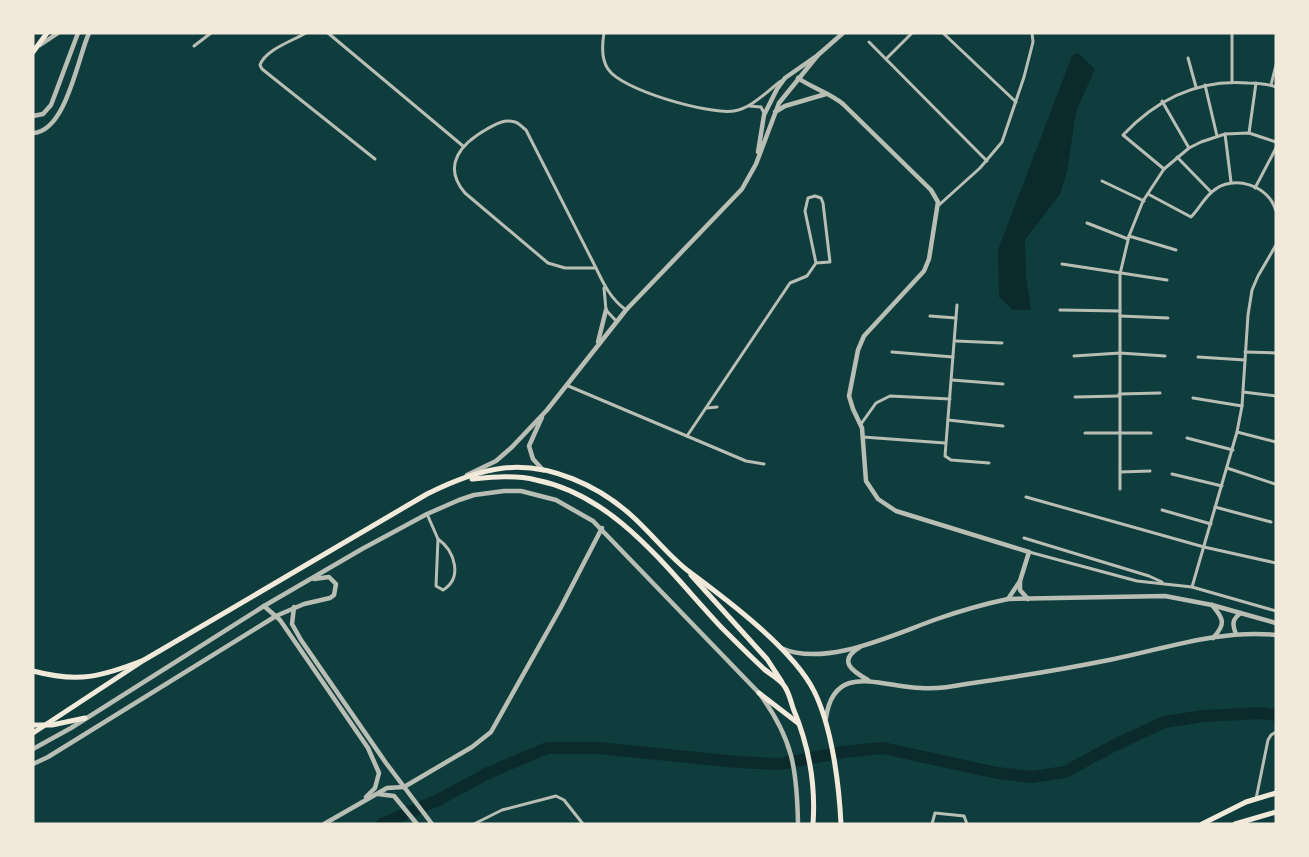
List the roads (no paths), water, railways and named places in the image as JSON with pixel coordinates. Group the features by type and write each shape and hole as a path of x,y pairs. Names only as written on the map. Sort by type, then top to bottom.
{"main road":[{"path":"33,52 47,33"},
{"path":"33,733 144,660 427,494 456,480 502,468 543,470 582,483 621,506 682,566 767,659 784,686 803,732 811,765 814,793 813,824"},
{"path":"456,480 514,477 536,480 575,493 596,504 643,543 726,632 784,686"},
{"path":"682,566 741,613 800,668 813,690 826,722 842,822"},
{"path":"33,671 66,677 100,676 144,660"},
{"path":"759,693 800,723"},
{"path":"33,725 52,725 85,718"},
{"path":"1202,824 1256,799 1276,793"},
{"path":"1235,824 1276,812"}],"street":[{"path":"40,45 58,33"},
{"path":"33,116 43,114 51,105 78,33"},
{"path":"33,133 42,132 56,118 72,86 89,33"},
{"path":"194,46 211,33"},
{"path":"306,33 266,57 260,65 262,69 375,159"},
{"path":"328,33 463,146"},
{"path":"604,33 603,51 607,68 623,82 705,110 734,111 749,106 818,55"},
{"path":"456,480 503,456 547,410 627,310 742,189 752,173 775,112 784,95 818,55 843,33"},
{"path":"886,59 912,33"},
{"path":"943,33 1016,102"},
{"path":"1232,33 1232,81"},
{"path":"939,205 987,161 1002,142 1032,48 1032,34"},
{"path":"869,42 987,161"},
{"path":"1188,58 1196,87"},
{"path":"1271,85 1276,65"},
{"path":"798,68 798,78"},
{"path":"758,156 765,115 777,89 785,78"},
{"path":"798,78 843,104 931,190 937,197 939,205 929,259 924,271 870,329 860,343 849,396 861,424 866,481 878,499 886,506 922,521 1029,552 1118,577 1192,587 1276,611"},
{"path":"1164,169 1123,135 1162,101 1196,87 1232,81 1276,87"},
{"path":"1249,134 1256,83"},
{"path":"1205,85 1217,136"},
{"path":"775,112 795,103 827,94"},
{"path":"1162,101 1189,148"},
{"path":"749,106 761,107 765,115"},
{"path":"596,268 565,268 548,263 465,193 458,186 454,168 456,157 463,146 473,137 500,122 516,122 521,125 526,130 596,268 604,286 615,301 627,310"},
{"path":"1225,134 1231,182"},
{"path":"1120,489 1120,274 1129,238 1144,201 1164,169 1189,148 1225,134 1249,134 1276,142"},
{"path":"1255,188 1276,148"},
{"path":"1177,157 1211,192"},
{"path":"1102,181 1144,201"},
{"path":"1148,194 1191,217 1211,192 1231,182 1240,183 1264,193 1275,203 1276,211"},
{"path":"687,436 790,283 807,276 816,263 805,211 808,198 815,196 821,198 823,203 830,262 816,263"},
{"path":"1087,224 1176,250"},
{"path":"1192,587 1237,432 1242,406 1248,315 1252,290 1262,267 1276,245"},
{"path":"1062,264 1167,280"},
{"path":"597,346 606,310 604,286"},
{"path":"957,305 944,452 947,458 989,463"},
{"path":"606,310 617,322"},
{"path":"1060,310 1120,311"},
{"path":"930,316 956,318"},
{"path":"1120,316 1168,318"},
{"path":"955,340 1002,343"},
{"path":"892,352 954,357"},
{"path":"1245,352 1276,353"},
{"path":"1074,356 1120,353 1165,356"},
{"path":"1198,357 1245,360"},
{"path":"952,380 1003,384"},
{"path":"566,385 746,461 764,464"},
{"path":"1243,392 1276,396"},
{"path":"1075,397 1160,393"},
{"path":"861,424 876,403 890,396 950,399"},
{"path":"1193,398 1242,406"},
{"path":"706,408 717,407"},
{"path":"543,470 533,459 529,446 547,410"},
{"path":"948,420 1003,426"},
{"path":"1237,432 1276,442"},
{"path":"1085,433 1151,433"},
{"path":"863,437 945,442"},
{"path":"1187,438 1233,450"},
{"path":"1227,468 1275,484"},
{"path":"1120,472 1150,471"},
{"path":"1172,474 1222,486"},
{"path":"33,749 264,606 427,514 474,495 521,490 556,500 602,528 759,693 785,736 794,760 798,824"},
{"path":"1026,497 1204,547 1276,563"},
{"path":"1215,507 1271,522"},
{"path":"1162,510 1211,524"},
{"path":"427,514 438,539 452,554 455,561 453,579 443,590 436,586 438,539"},
{"path":"324,824 387,788 404,787 483,740 491,732 560,609 602,528"},
{"path":"1024,538 1149,576 1167,585"},
{"path":"1008,599 1020,581 1029,552"},
{"path":"33,764 48,757 276,616 294,607 334,595 336,584 329,577 312,579"},
{"path":"1020,581 1020,590 1028,599"},
{"path":"780,648 804,654 861,646 939,618 1008,599 1165,596 1212,605 1276,623"},
{"path":"1212,605 1223,622 1213,638"},
{"path":"264,606 276,616 368,748 379,780 363,801"},
{"path":"294,607 292,624 295,630 386,763 432,824"},
{"path":"1236,634 1233,623 1241,613"},
{"path":"826,722 828,704 836,689 854,681 943,688 1056,672 1236,634 1276,635"},
{"path":"861,646 851,654 848,664 851,670 871,681"},
{"path":"319,679 329,684 338,693"},
{"path":"1256,799 1268,740 1276,732"},
{"path":"368,748 386,763"},
{"path":"375,794 394,796 417,824"},
{"path":"474,824 502,810 556,796 564,800 583,824"},
{"path":"932,824 935,813 961,815 966,818 967,824"}],"water":[{"path":"1078,53 1095,69 1076,112 1067,172 1060,194 1025,240 1026,276 1031,310 1013,310 999,297 998,250 1072,56"}],"waterway":[{"path":"382,824 438,800 488,773 547,748 598,748 780,764 843,752 883,748 997,773 1032,777 1065,772 1164,722 1204,716 1261,713 1276,715"}]}
